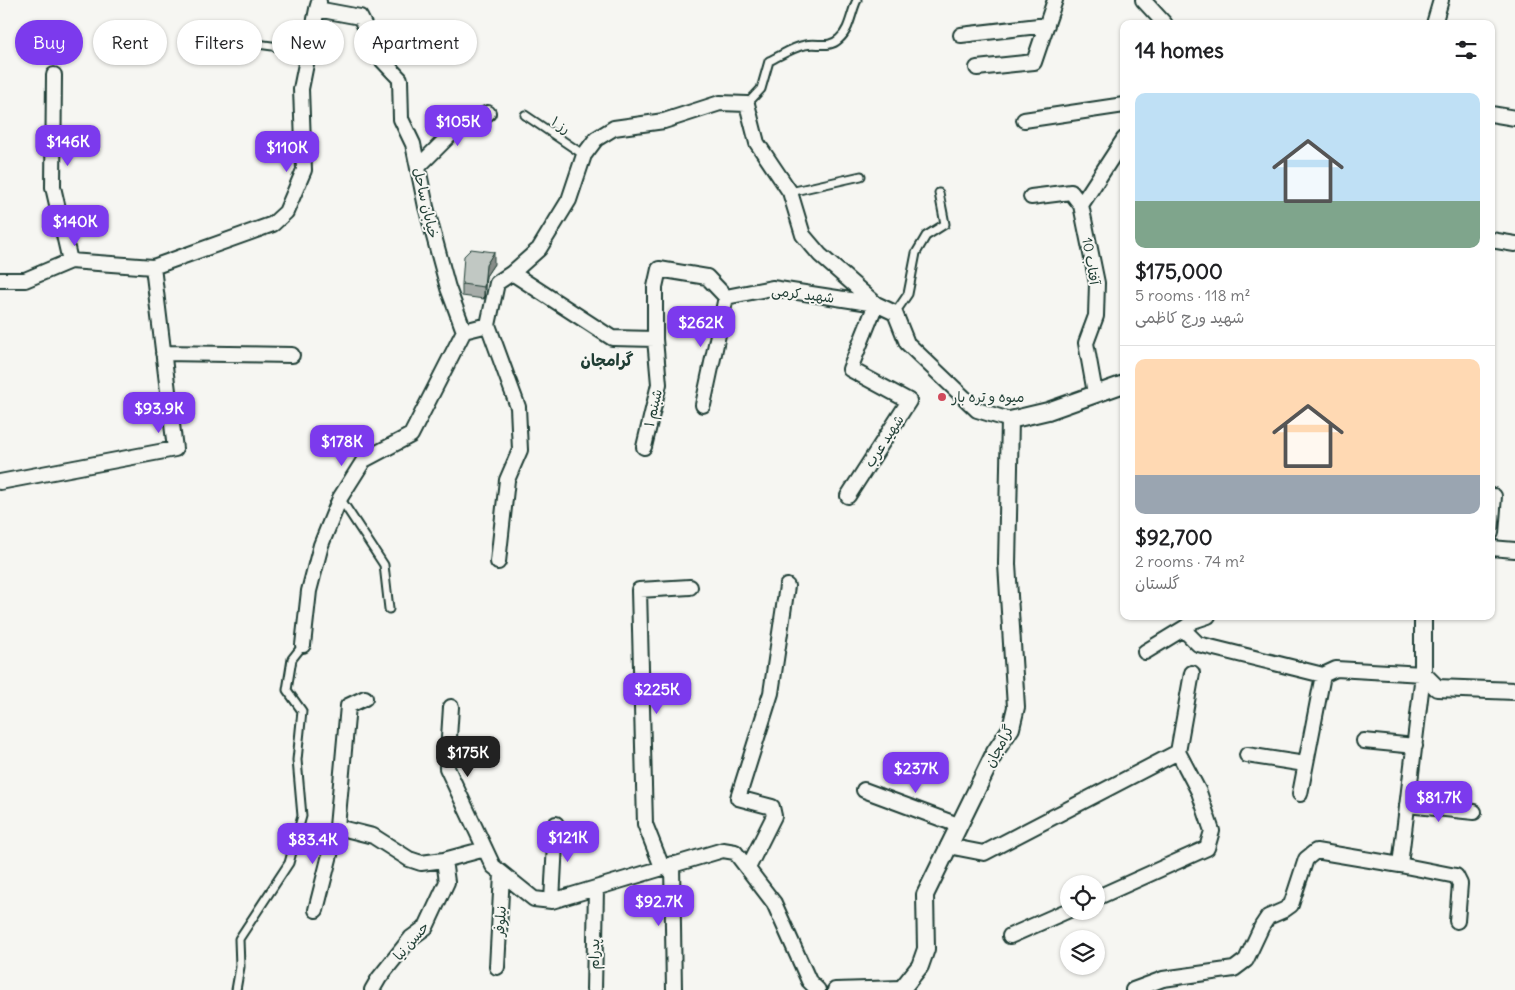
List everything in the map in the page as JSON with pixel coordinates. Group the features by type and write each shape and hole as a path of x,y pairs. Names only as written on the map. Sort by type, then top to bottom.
{"street":[{"path":"976,68 1034,62 1055,0"},
{"path":"1143,0 1161,20"},
{"path":"1158,0 1164,20"},
{"path":"1435,20 1441,0"},
{"path":"315,20 318,5"},
{"name":"خیابان ساحل","path":"318,5 360,17 382,60 400,79 401,119 413,144 426,207 448,288 464,331"},
{"path":"961,35 1047,25"},
{"path":"0,280 25,280 70,261 153,266 273,224 286,212 304,170 301,89 306,65"},
{"path":"54,75 53,187 70,261"},
{"path":"498,562 507,480 520,450 518,407 488,325 497,283 512,273 539,249 569,200 584,155 596,140 614,128 664,121 720,103 747,104 757,143 790,192 803,235 820,255 876,304 896,313 907,343 978,410 1010,420 1048,411 1120,385"},
{"path":"1024,120 1120,106"},
{"path":"418,167 454,131 488,113"},
{"path":"1495,115 1515,118"},
{"path":"1031,197 1070,192 1081,205 1120,145"},
{"name":"آفتاب 10","path":"1081,205 1097,282 1096,316 1086,343 1095,393"},
{"path":"1495,241 1515,244"},
{"path":"0,482 175,448 153,266"},
{"path":"512,273 612,338 655,339 655,287 659,269 707,277 726,297 704,405"},
{"name":"شهید کرمی","path":"726,297 772,288 876,304"},
{"name":"شهید عرب","path":"848,496 909,401 850,369 876,304"},
{"path":"303,645 309,591 320,545 340,498 364,460 411,435 464,331 488,325"},
{"name":"شبنم ۱","path":"644,447 660,384 655,339"},
{"path":"163,353 292,354"},
{"name":"گرامجان","path":"901,989 920,966 926,950 925,895 995,752 1011,728 1016,707 1007,564 1010,420"},
{"path":"1495,548 1515,550"},
{"path":"748,868 774,816 772,807 738,798 771,693 787,586"},
{"path":"674,990 667,865 645,824 639,590 690,587"},
{"path":"1145,652 1186,627 1193,620"},
{"path":"1400,866 1423,674 1423,620"},
{"path":"1186,627 1187,633 1198,644 1322,675 1336,669 1423,674 1437,688 1515,691"},
{"path":"1105,894 1206,848 1212,831 1200,792 1178,752 1192,674"},
{"path":"1300,794 1322,675"},
{"path":"316,910 337,827 348,706 365,698"},
{"path":"451,707 447,768 493,866 534,899 552,901 667,865 723,850 735,852 774,903 809,981 818,990"},
{"path":"1364,741 1414,746"},
{"path":"948,846 984,853 1178,752"},
{"path":"1247,755 1306,764"},
{"path":"864,790 958,825"},
{"path":"1407,805 1474,812"},
{"path":"552,901 556,824"},
{"path":"337,827 373,836 409,859 421,863 444,860 485,850"},
{"path":"1134,990 1163,979 1234,969 1246,960 1268,917 1291,905 1306,859 1316,852 1456,876 1460,884 1457,921"},
{"name":"حسن نیا","path":"372,990 379,978 411,938 426,927 447,882 444,860"},
{"name":"نیلوفر","path":"497,967 502,874"},
{"name":"پدرام","path":"594,990 596,888"},
{"path":"1010,936 1060,914"},
{"path":"835,990 901,989"}],"lane":[{"path":"747,104 761,89 769,60 805,45 829,45 840,39 848,26 851,12 857,0"},
{"name":"رز ۱","path":"525,115 584,155"},
{"path":"790,192 860,176"},
{"path":"896,313 908,294 916,253 926,236 945,224 939,193"},
{"path":"340,498 384,565 388,609"},
{"path":"236,990 240,967 239,939 289,863 302,816 297,760 302,710 287,690 292,659 303,645"}],"building":[{"path":"471,249 494,252 486,265 484,287 462,284 464,256"}],"place":[{"name":"میوه و تره بار","path":"942,397"}],"district":[{"name":"گرامجان","path":"607,360"}]}
